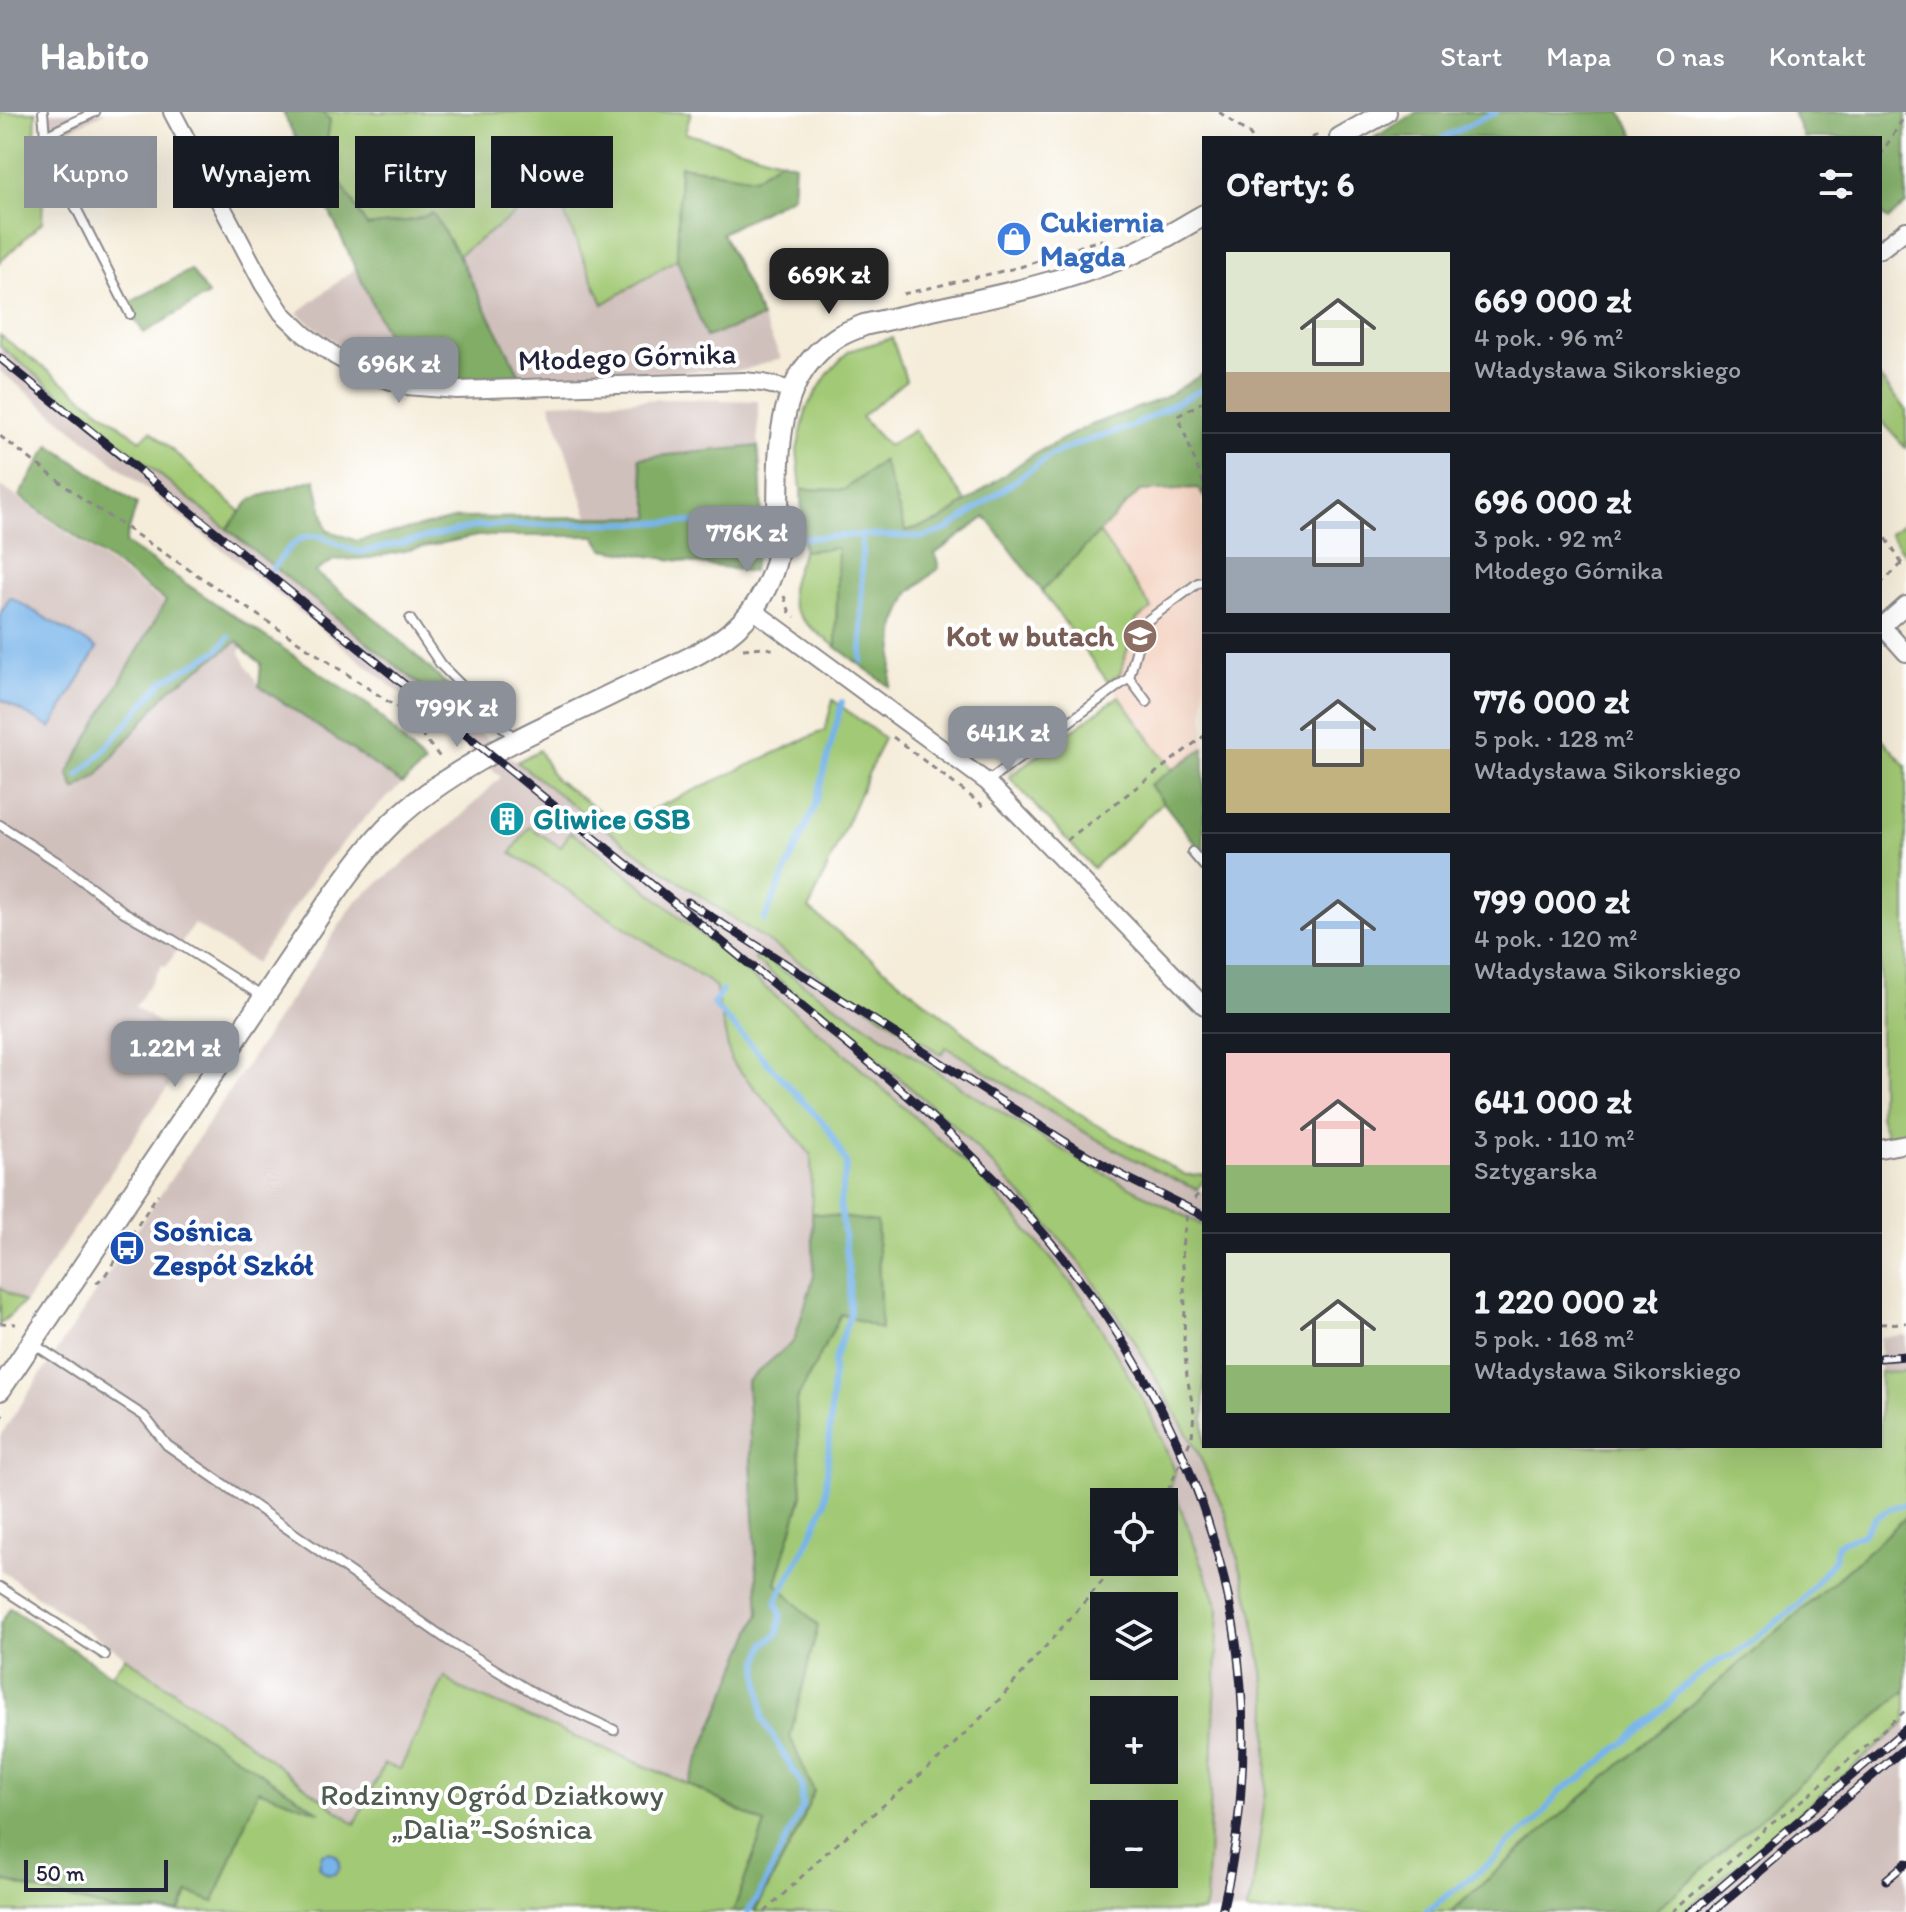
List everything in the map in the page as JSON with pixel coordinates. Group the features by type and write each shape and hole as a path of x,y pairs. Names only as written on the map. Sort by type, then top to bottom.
{"street":[{"name":"Młodego Górnika","path":"172,112 263,284 282,313 305,335 364,372 406,386 457,390 744,381 792,390"},
{"path":"1344,136 1384,113"},
{"path":"0,1390 342,884 393,823 431,790 491,754 696,654 731,633 753,610 770,577 778,552 780,443 785,413 792,390 812,358 838,336 864,325 1044,284 1091,269 1130,255 1202,216"},
{"path":"1882,248 1906,230"},
{"path":"1882,626 1906,605"},
{"path":"753,610 987,782 1202,1004"},
{"path":"1882,628 1906,653"},
{"path":"1882,1149 1906,1144"}],"lane":[{"path":"43,112 45,136 95,112"},
{"path":"76,208 130,314"},
{"path":"987,782 1129,678 1141,633 1148,620 1202,582"},
{"path":"410,619 441,665 517,741"},
{"path":"1129,678 1147,702"},
{"path":"0,825 59,863 124,912 263,998"},
{"path":"1192,852 1202,864"},
{"path":"32,1343 144,1416 167,1445 449,1641 537,1695 614,1730"},
{"path":"0,1587 105,1655"}],"path":[{"path":"1219,112 1250,136"},
{"path":"1882,153 1905,112"},
{"path":"1202,402 1178,416 1202,480"},
{"path":"0,436 84,500 398,708 446,764"},
{"path":"1882,531 1904,562 1882,582"},
{"path":"786,585 783,597 790,613 797,619"},
{"path":"739,650 763,647 786,652"},
{"path":"888,733 990,812"},
{"path":"1064,842 1202,738"},
{"path":"1169,1488 1192,1437 1194,1412 1184,1341 1182,1247 1187,1214 1202,1189"},
{"path":"0,1323 16,1324"},
{"path":"1882,1324 1906,1323"},
{"path":"765,1912 825,1854 939,1759 1026,1671 1107,1576"},
{"path":"1673,1912 1767,1827 1797,1805 1906,1710"}],"shaded area":[{"path":"49,112 106,112 56,136 47,136"},
{"path":"524,208 562,208 602,303 677,259 706,337 762,318 781,358 744,370 520,375 458,255"},
{"path":"356,268 404,374 365,361 297,313"},
{"path":"0,346 576,809 715,908 940,1054 945,1046 1092,1137 1154,1171 1202,1191 1202,1225 1084,1163 970,1093 757,953 755,960 957,1128 1031,1205 1082,1265 1130,1333 1197,1451 1226,1514 1252,1611 1268,1700 1266,1791 1252,1893 1246,1912 1203,1912 1206,1903 1219,1608 1178,1509 1178,1488 1170,1488 1175,1470 1148,1409 1083,1297 979,1175 911,1113 831,1042 606,856 571,832 562,847 511,853 715,986 731,1061 811,1155 814,1276 794,1341 747,1381 759,1614 688,1784 459,1688 445,1678 399,1769 384,1764 355,1825 235,1733 0,1570 0,1436 355,902 458,819 501,777 0,371"},
{"path":"674,399 758,401 758,446 640,458 652,517 588,517 550,403"},
{"path":"0,485 202,630 224,625 243,643 240,653 259,686 402,784 363,820 325,863 255,963 194,924 166,967 162,965 135,1007 195,1049 24,1303 0,1288"},
{"name":"Kot w butach","path":"1199,488 1202,493 1202,749 1173,770 1042,591 1140,491"},
{"path":"1906,1335 1906,1371 1882,1372 1882,1337"},
{"path":"1906,1722 1906,1912 1683,1912"}],"green space":[{"path":"0,112 36,112 36,136 24,136 24,208 43,208 42,222 0,262"},
{"path":"283,112 323,112 330,120 328,136 294,136"},
{"path":"323,112 691,112 685,133 780,160 755,178 680,166 677,259 603,304 562,208 613,208 613,136 491,136 491,208 524,208 458,255 432,213 414,220 367,226 356,208 475,208 475,136 355,136 355,206 339,180 339,136 327,136 330,120"},
{"path":"1417,112 1621,112 1635,136 1377,136"},
{"path":"1793,112 1906,112 1906,204 1888,220 1882,215 1882,136 1803,136"},
{"path":"780,160 795,164 793,196 722,233 762,318 706,337 677,259 680,166 755,178"},
{"path":"339,179 367,226 414,220 433,213 520,375 447,380 405,374 328,208 339,208"},
{"path":"191,270 208,295 144,333 125,305"},
{"path":"0,335 140,440 151,431 241,512 227,529 0,346"},
{"path":"892,338 906,380 861,417 888,446 914,430 966,502 940,521 905,531 882,461 844,490 801,489 797,450 807,407 829,372 849,351"},
{"path":"1202,374 1202,494 1198,488 1140,491 1042,591 986,517 935,554 939,568 909,593 896,624 890,687 836,647 838,548 803,551 801,489 844,490 883,461 906,531 940,521 1032,455 1088,426 1164,398"},
{"path":"1882,380 1906,409 1906,448 1882,421"},
{"path":"50,445 137,504 125,543 371,707 425,764 402,784 259,686 261,663 238,641 168,691 97,776 75,790 68,773 166,601 19,496"},
{"path":"758,446 761,525 752,572 603,549 595,536 477,536 370,558 334,560 315,572 385,626 478,714 468,724 227,529 251,499 315,479 327,530 357,541 458,518 651,517 639,458"},
{"path":"1906,521 1906,553 1905,554 1890,534"},
{"path":"1099,532 1152,609 1137,619 1120,674 1108,682 1042,591"},
{"path":"838,547 836,647 799,615 791,599 791,589 803,551"},
{"path":"1119,696 1173,770 1150,785 1163,802 1093,868 1009,777"},
{"path":"833,700 884,738 809,909 1005,1065 1093,1123 1186,1175 1202,1174 1202,1183 1197,1189 1100,1141 946,1047 941,1054 673,877 517,762 539,750 554,778 619,825 825,730"},
{"path":"1882,738 1906,766 1906,1133 1887,1137 1882,1121"},
{"path":"1202,749 1202,852 1150,785"},
{"path":"529,827 561,847 570,832 606,856 831,1042 979,1175 1083,1297 1148,1409 1175,1471 1171,1488 1090,1488 1090,1576 1178,1576 1178,1501 1219,1609 1206,1904 1203,1912 755,1912 797,1833 814,1791 789,1737 818,1626 776,1583 802,1495 796,1401 841,1314 881,1329 877,1223 812,1213 811,1155 731,1061 715,986 511,853"},
{"path":"756,953 970,1093 1084,1163 1202,1225 1202,1448 1882,1448 1882,1372 1906,1371 1906,1517 1451,1912 1246,1912 1252,1893 1266,1791 1268,1700 1252,1611 1226,1514 1197,1451 1130,1333 1082,1265 1031,1205 957,1128 755,960"},
{"path":"812,1213 877,1222 881,1329 841,1314 796,1401 802,1495 776,1583 818,1626 790,1737 814,1791 797,1833 755,1910 733,1912 765,1824 688,1784 759,1614 747,1381 794,1341 814,1276"},
{"path":"0,1288 24,1303 0,1324"},
{"path":"1906,1517 1906,1690 1654,1912 1451,1912 1793,1617"},
{"path":"10,1608 320,1812 258,1790 214,1902 189,1893 179,1912 121,1912 0,1880 0,1624"},
{"name":"Rodzinny Ogród Działkowy „Dalia”-Sośnica","path":"125,1657 235,1733 355,1824 384,1764 400,1769 445,1677 459,1688 688,1784 765,1824 733,1912 179,1912 189,1893 214,1902 258,1790 316,1809 111,1675"},
{"path":"1906,1690 1906,1722 1683,1912 1654,1912"},
{"path":"0,1880 121,1912 0,1912"}],"water":[{"path":"10,597 97,648 51,728 0,699 0,614"},
{"path":"329,1852 339,1860 340,1866 335,1874 325,1872 319,1866 322,1854"}],"waterway":[{"path":"1447,136 1496,112"},
{"path":"272,570 293,544 307,537 324,538 361,552 478,526 686,522 730,525 805,538 862,535 924,537 948,529 1048,457 1133,426 1202,389"},
{"path":"862,535 862,661"},
{"path":"78,776 101,754 163,681 217,651 229,637"},
{"path":"764,920 815,806 842,702"},
{"path":"722,991 713,1004 827,1127 847,1164 840,1202 849,1273 850,1315 834,1361 825,1503 776,1601 781,1615 778,1633 765,1644 758,1665 763,1720 802,1785 802,1808 748,1912"},
{"path":"1426,1912 1496,1858 1509,1843 1537,1821 1560,1791 1580,1779 1638,1731 1684,1686 1720,1660 1734,1655 1798,1605 1834,1560 1838,1544 1863,1534 1876,1517 1906,1504"}],"railway":[{"path":"0,358 858,1053 953,1137 1047,1238 1110,1322 1162,1411 1202,1503 1229,1600 1242,1700 1240,1805 1222,1912"},
{"path":"688,902 1078,1150 1202,1215"},
{"path":"1882,1358 1906,1356"},
{"path":"1692,1912 1906,1729"},
{"path":"1712,1912 1906,1747"},
{"path":"1886,1880 1906,1863"}],"place":[{"name":"Cukiernia Magda","path":"1014,239"},
{"name":"Kot w butach","path":"1140,636"},
{"name":"Gliwice GSB","path":"507,819"},
{"name":"Sośnica Zespół Szkół","path":"127,1248"}]}
